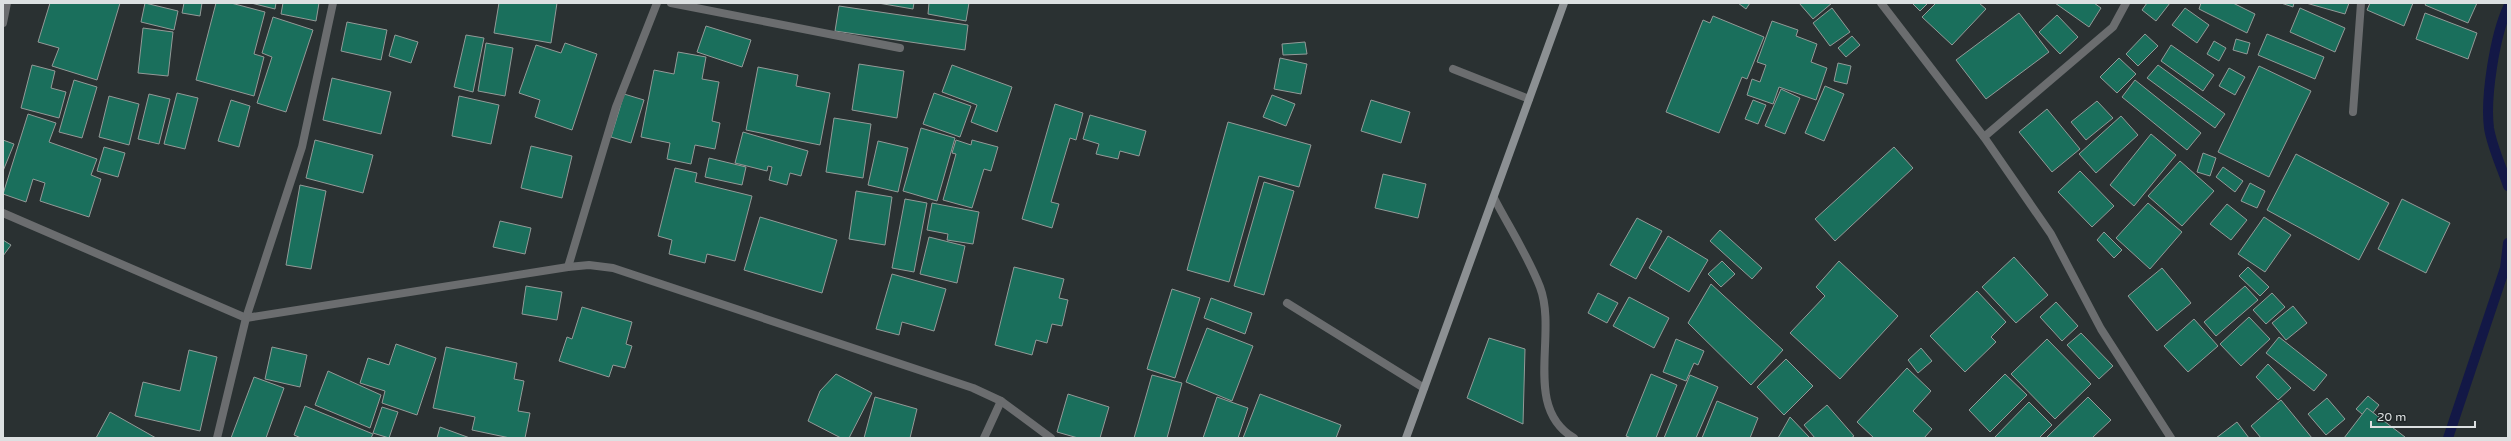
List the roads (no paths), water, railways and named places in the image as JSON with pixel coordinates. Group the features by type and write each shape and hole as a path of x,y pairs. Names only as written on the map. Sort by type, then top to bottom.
{"main road":[{"path":"1406,438 1564,3"}],"street":[{"path":"3,23 7,3"},
{"path":"217,438 246,318 302,147 333,3"},
{"path":"568,267 616,107 657,3"},
{"path":"671,3 900,48"},
{"path":"1881,3 1984,137 2051,234 2101,329 2171,438"},
{"path":"1984,137 2113,27 2122,15 2126,3"},
{"path":"2353,112 2361,3"},
{"path":"1452,69 1529,99"},
{"path":"1494,198 1541,288 1547,334 1544,385 1550,413 1563,432 1574,438"},
{"path":"3,213 246,318 568,267 589,265 613,268 973,388 1000,401 1051,438"},
{"path":"1287,303 1424,388"},
{"path":"984,438 1000,401"}],"waterway":[{"path":"2508,7 2503,19 2495,49 2488,100 2489,128 2492,143 2508,186"},
{"path":"2448,438 2505,268 2508,243"}]}
